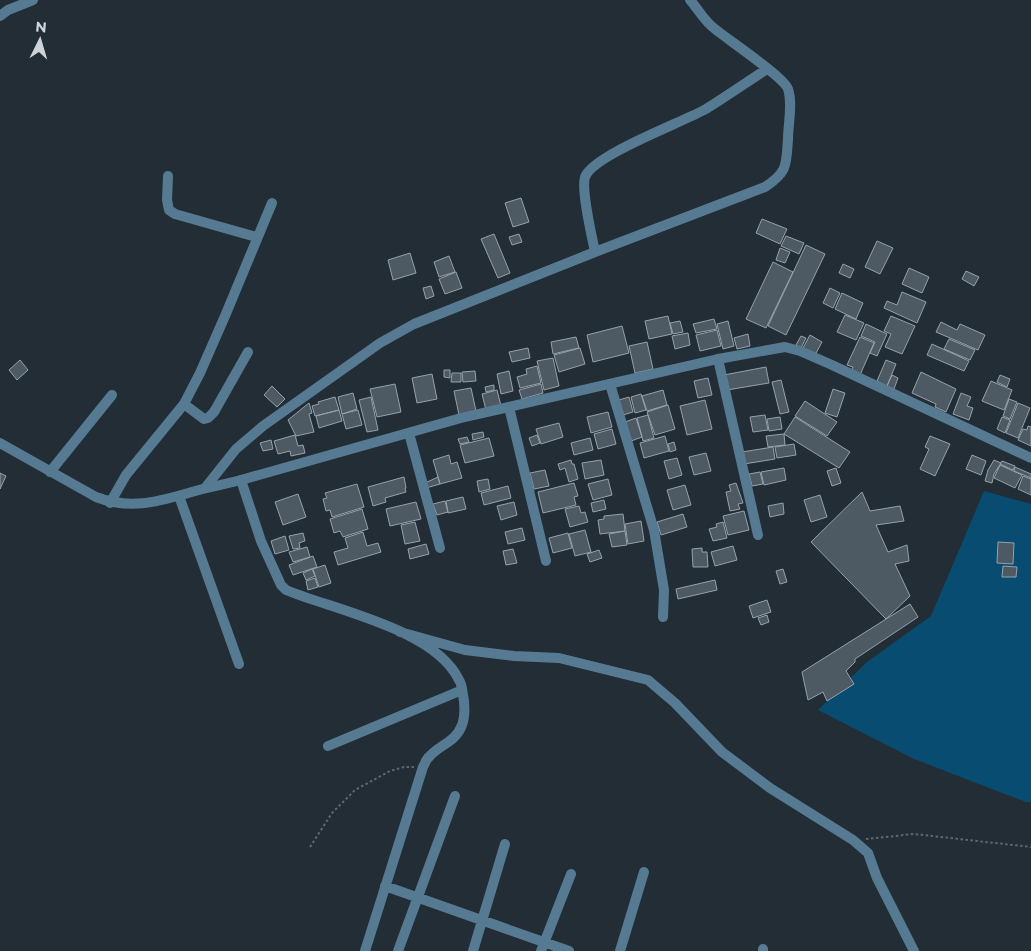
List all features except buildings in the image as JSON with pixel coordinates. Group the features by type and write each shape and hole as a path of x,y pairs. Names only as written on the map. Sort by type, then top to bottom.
{"street":[{"path":"0,16 8,10 34,0"},
{"path":"205,488 236,449 263,426 380,343 414,324 765,187 777,179 785,170 790,98 788,87 741,47 713,28 690,0"},
{"path":"595,252 585,191 585,177 592,166 625,147 705,110 767,69"},
{"path":"168,176 167,200 169,210 175,214 256,237"},
{"path":"110,503 126,475 184,404 225,316 272,202"},
{"path":"0,443 50,472 110,503 130,505 152,504 461,418 718,359 785,347 800,351 1031,458"},
{"path":"184,404 204,419 208,418 214,412 248,352"},
{"path":"718,359 758,535"},
{"path":"610,384 654,530 664,590 663,617"},
{"path":"50,472 112,395"},
{"path":"509,407 546,560"},
{"path":"409,433 440,548"},
{"path":"241,480 261,541 281,585 286,590 370,618 400,632 427,647 448,663 460,681 464,712 462,726 452,740 428,757 423,767 365,951"},
{"path":"179,496 239,664"},
{"path":"400,632 465,650 514,656 559,658 648,680 675,703 722,752 770,788 854,840 868,853 876,878 914,951"},
{"path":"328,746 462,690"},
{"path":"398,951 455,796"},
{"path":"473,951 505,844"},
{"path":"620,951 644,872"},
{"path":"542,947 572,874"},
{"path":"385,886 482,921 542,947 569,951"}],"path":[{"path":"310,847 332,813 355,790 390,771 404,767 423,767"},
{"path":"854,840 914,834 1031,847"}],"shaded area":[{"path":"984,491 1031,504 1031,802 1026,802 914,759 818,710 867,662 931,616"}]}
